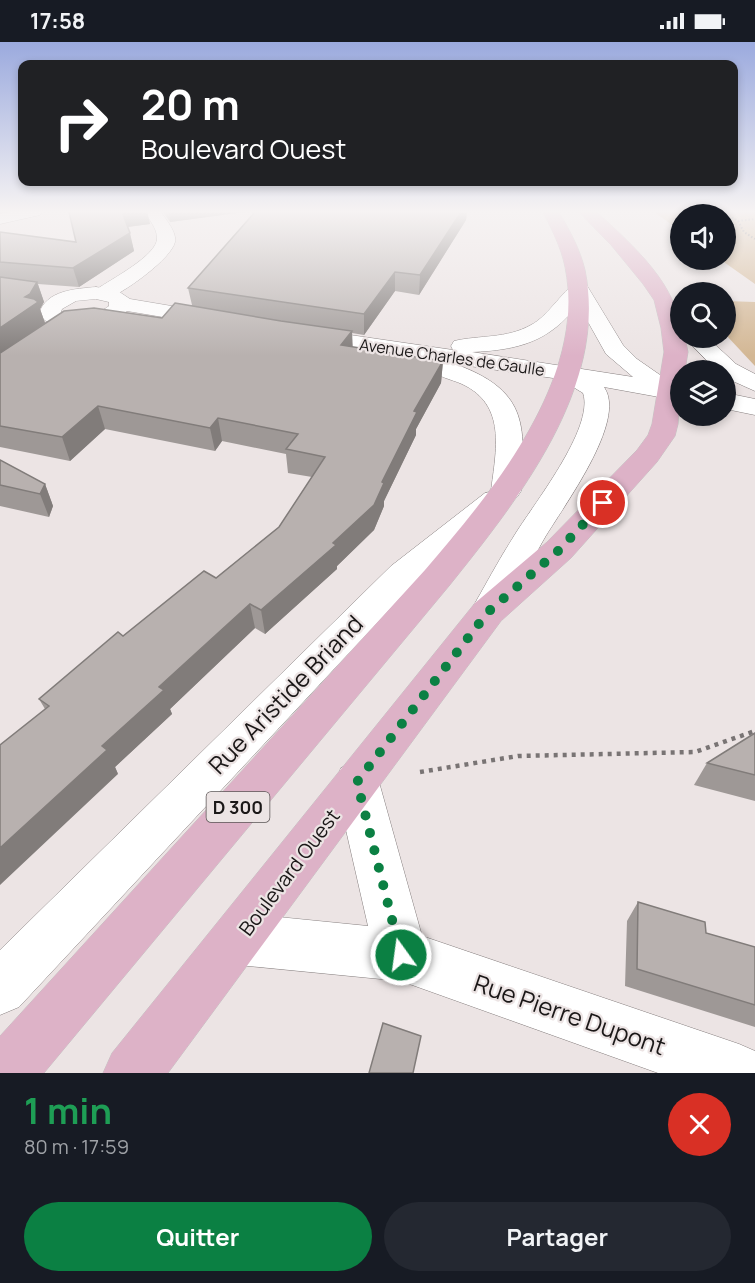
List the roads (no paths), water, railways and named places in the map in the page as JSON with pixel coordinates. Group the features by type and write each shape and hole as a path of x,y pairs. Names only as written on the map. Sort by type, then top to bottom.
{"main road":[{"path":"112,299 153,260"},
{"path":"506,491 556,405 566,373 579,316 579,288 572,260"},
{"name":"Boulevard Ouest","path":"634,260 664,300 672,328 676,360"},
{"path":"388,348 485,345 526,338 554,320 579,288"},
{"path":"579,288 615,349 629,363 670,388"},
{"path":"47,308 71,296 112,299 228,327 191,329 103,318"},
{"path":"47,308 84,322 103,318 116,311 112,299"},
{"path":"664,300 670,307"},
{"path":"44,337 47,308"},
{"name":"Avenue Charles de Gaulle","path":"292,334 566,373 670,391"},
{"path":"388,348 466,377 487,388 495,396 505,412 509,428 510,447 506,491"},
{"path":"706,348 728,369 755,384"},
{"path":"488,612 527,541 574,467 597,412 598,399 594,391 584,381 566,373"},
{"path":"736,403 755,406"},
{"name":"Boulevard Ouest","path":"132,1073 488,612 559,550 647,456 661,436 670,411"},
{"name":"Rue Aristide Briand","path":"0,988 403,573 506,491"},
{"name":"D 300","path":"6,1073 469,540 506,491"},
{"path":"357,782 401,955"},
{"name":"Rue Pierre Dupont","path":"237,939 401,955 739,1073"}]}
